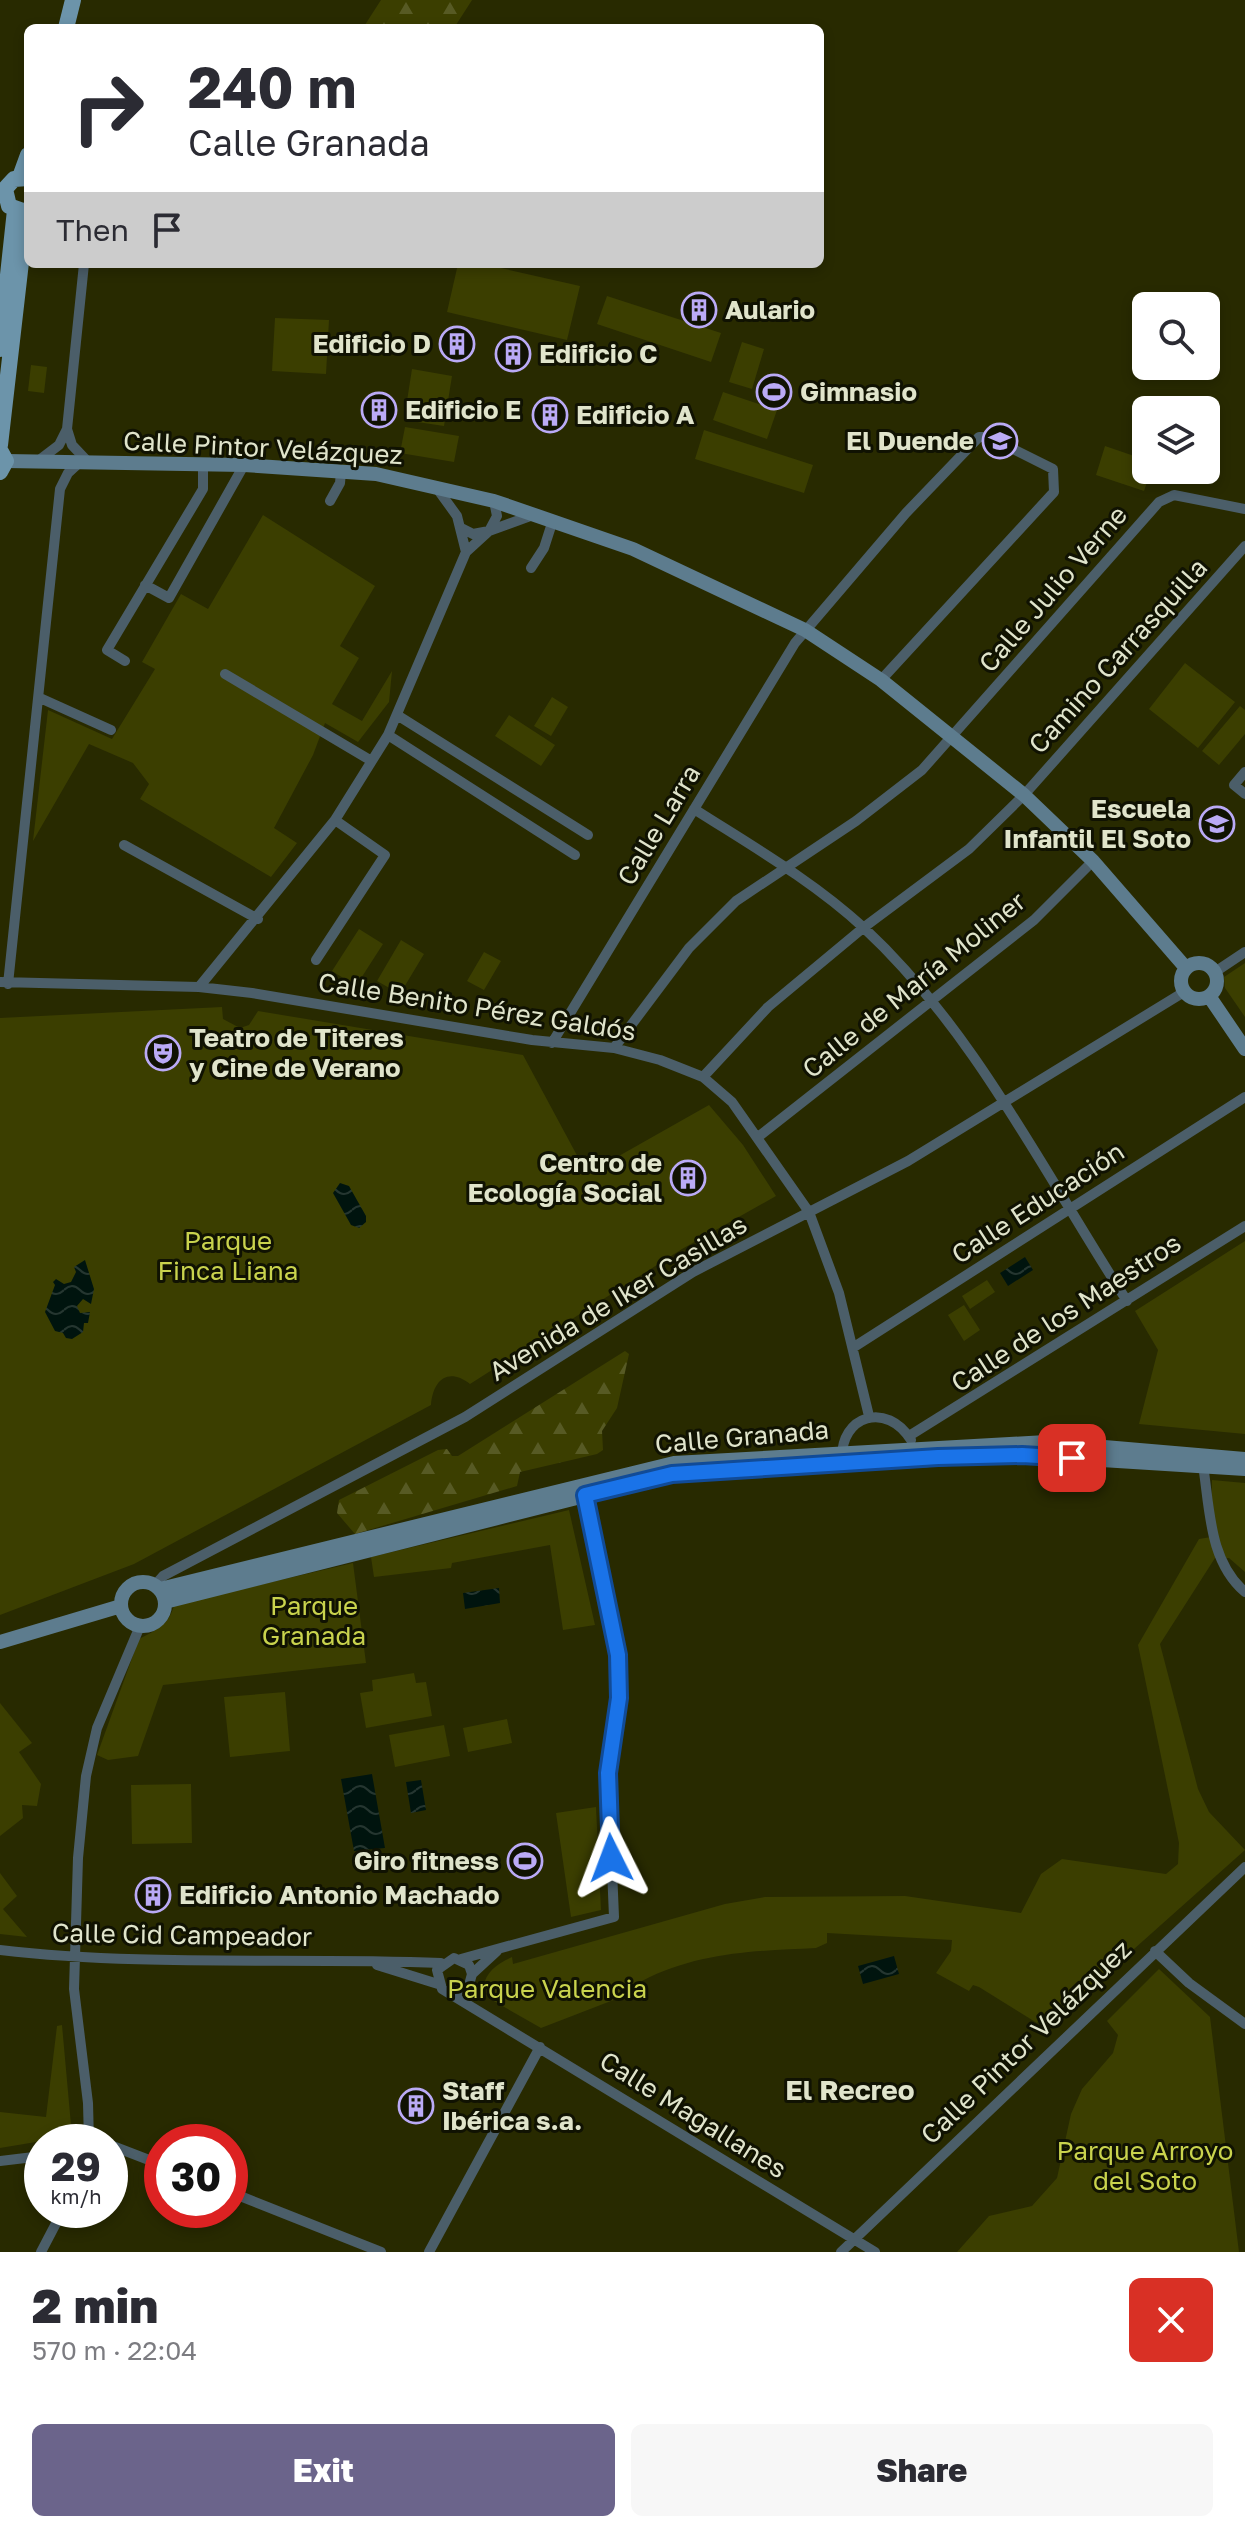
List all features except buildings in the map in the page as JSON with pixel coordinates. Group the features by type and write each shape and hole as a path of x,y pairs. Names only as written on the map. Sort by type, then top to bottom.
{"main road":[{"path":"56,24 61,0"},
{"path":"67,24 73,0"},
{"path":"23,210 2,195 8,183 24,178"},
{"path":"0,349 23,210"},
{"path":"1,457 23,210"}],"street":[{"path":"38,461 59,445 67,429 84,268"},
{"name":"Calle Pintor Velázquez","path":"67,429 72,445 85,462"},
{"name":"Calle Larra","path":"552,1043 805,630 906,513 979,437 989,437 1053,469 1054,492 881,680"},
{"name":"Calle Pintor Velázquez","path":"1,457 38,461 244,465 341,472 434,484 535,514 633,549 805,630 881,680 1024,795 1093,861 1186,968"},
{"path":"4,983 40,698 60,489 68,473 85,462"},
{"path":"125,661 107,650 203,489 203,465"},
{"path":"145,585 169,598 244,465"},
{"path":"330,501 340,483 341,472"},
{"path":"434,484 457,516 466,552"},
{"path":"457,516 470,494"},
{"name":"Calle Julio Verne","path":"614,1048 689,948 736,901 784,866 856,821 922,770 1159,502 1174,495 1245,509"},
{"path":"199,987 258,919 335,820 388,735 466,552 489,531 497,516 494,501"},
{"path":"461,528 473,534 489,531 535,514"},
{"path":"531,568 544,548 553,520"},
{"name":"Camino Carrasquilla","path":"703,1077 768,1007 863,928 969,849 1024,795 1245,546"},
{"path":"225,674 370,760"},
{"path":"40,698 111,730"},
{"path":"397,715 588,835"},
{"path":"388,735 575,855"},
{"path":"1245,772 1234,785 1245,794"},
{"path":"694,809 784,866 863,928 932,1001 1002,1103 1127,1301"},
{"path":"316,960 385,855 335,820"},
{"path":"124,845 258,919"},
{"name":"Calle de María Moliner","path":"758,1137 1034,920 1093,861"},
{"path":"1215,972 1245,952"},
{"path":"1199,963 1215,972 1217,984 1209,996 1195,999 1184,992 1181,976 1186,968 1199,963"},
{"name":"Calle Benito Pérez Galdós","path":"4,983 199,987 552,1043 614,1048 660,1060 703,1077 732,1102 809,1212 839,1293 869,1416"},
{"name":"Avenida de Iker Casillas","path":"160,1592 163,1576 465,1417 693,1272 908,1161 1184,992"},
{"path":"1209,996 1245,1049"},
{"name":"Calle Educación","path":"854,1347 1245,1097"},
{"name":"Calle de los Maestros","path":"912,1442 1245,1226"},
{"path":"842,1458 843,1438 853,1425 869,1416 899,1424 912,1442"},
{"name":"Calle Granada","path":"160,1592 672,1474 842,1458 912,1442 1046,1442 1245,1459"},
{"name":"Calle Granada","path":"160,1592 674,1463 1022,1455 1245,1469"},
{"path":"1203,1465 1217,1556 1231,1580 1245,1592"},
{"path":"503,1948 454,1994 438,1984 441,1963 614,1917 608,1773 619,1698 618,1655 585,1495"},
{"path":"148,1582 160,1592 165,1610 156,1622 140,1626 127,1619 121,1606 126,1590 132,1585 148,1582"},
{"path":"0,1642 121,1606"},
{"path":"88,2124 74,1989 78,1858 86,1776 97,1728 140,1626"},
{"name":"Calle Pintor Velázquez","path":"841,2252 1245,1867"},
{"name":"Calle Cid Campeador","path":"0,1950 75,1959 441,1963"},
{"path":"1155,1951 1189,1983 1245,2024"},
{"path":"461,1959 471,1980"},
{"name":"Calle Cid Campeador","path":"363,1961 438,1984"},
{"name":"Calle Magallanes","path":"471,1980 489,2015"},
{"name":"Calle Magallanes","path":"454,1994 875,2252"},
{"path":"429,2252 540,2047"},
{"path":"0,2173 3,2160 24,2158"},
{"path":"248,2199 381,2252"},
{"path":"41,2252 54,2228"}],"green space":[{"path":"381,0 472,0 457,24 366,24"},
{"path":"457,268 501,268 580,286 567,340 447,312"},
{"path":"607,296 721,333 711,362 597,324"},
{"path":"275,318 329,320 326,374 272,371"},
{"path":"742,342 764,349 752,389 729,382"},
{"path":"31,365 47,367 44,393 28,391"},
{"path":"412,369 452,376 444,426 404,420"},
{"path":"723,392 777,410 767,439 713,420"},
{"path":"405,427 459,436 454,462 400,453"},
{"path":"704,430 813,465 804,493 695,459"},
{"path":"1105,446 1132,455 1132,484 1146,484 1144,491 1096,475"},
{"path":"263,515 375,586 340,646 359,658 332,704 362,721 392,671 389,702 358,742 325,723 313,755 274,828 297,843 271,877 140,799 149,784 133,763 89,744 33,841 48,710 112,739 155,669 142,662 181,594 208,609"},
{"path":"1185,663 1235,702 1198,748 1149,709"},
{"path":"552,697 568,707 551,736 534,726"},
{"path":"1240,706 1245,710 1245,734 1219,765 1202,751"},
{"path":"509,715 555,745 541,766 495,736"},
{"path":"359,929 383,944 356,986 332,971"},
{"path":"401,940 424,954 400,994 377,981"},
{"path":"484,952 501,961 484,990 467,981"},
{"path":"1245,963 1245,1017 1225,988 1224,977"},
{"name":"Parque Finca Liana","path":"222,1007 223,1019 240,1028 249,1025 258,1011 523,1055 587,1174 709,1105 743,1145 776,1196 682,1249 470,1384 455,1377 443,1379 435,1389 431,1405 134,1564 0,1615 0,1018"},
{"path":"1245,1241 1245,1434 1139,1424 1158,1350 1135,1311"},
{"path":"987,1280 995,1292 970,1309 962,1296"},
{"path":"964,1305 980,1330 964,1341 948,1315"},
{"path":"625,1351 629,1354 617,1408 602,1431 603,1450 597,1454 520,1472 517,1486 355,1534 337,1513 339,1500 438,1450 447,1449 452,1456 458,1456"},
{"name":"Parque Valencia","path":"1212,1480 1245,1483 1245,1572 1229,1558 1215,1558 1160,1644 1198,1789 1209,1812 1245,1850 1051,2023 1040,2019 1037,2023 979,1987 973,1985 969,1991 936,1973 951,1951 952,1940 827,1933 827,1943 816,1948 749,1952 684,1964 642,1981 642,1989 541,2028 492,2000 483,1988 493,1969 512,1957 513,1964 725,1904 765,1897 905,1896 1021,1913 1041,1874 1062,1859 1166,1874 1178,1864 1179,1843 1138,1645 1199,1539 1211,1537"},
{"path":"569,1510 595,1625 563,1630 550,1545 452,1563 451,1568 374,1577 371,1557"},
{"name":"Parque Granada","path":"353,1563 366,1663 163,1685 138,1756 108,1760 97,1755 139,1639 165,1622 174,1605"},
{"path":"414,1673 416,1683 426,1682 432,1716 366,1728 360,1693 373,1691 372,1680"},
{"path":"285,1692 290,1751 230,1757 224,1697"},
{"path":"0,1703 32,1743 19,1752 41,1784 37,1806 22,1805 23,1818 0,1836"},
{"path":"507,1719 512,1743 468,1752 463,1728"},
{"path":"444,1725 450,1756 395,1767 389,1735"},
{"path":"191,1784 192,1843 132,1844 131,1785"},
{"path":"596,1807 601,1910 571,1917 556,1813"},
{"path":"0,1873 17,1896 3,1909 27,1937 0,1934"},
{"name":"Parque Arroyo del Soto","path":"1159,1969 1210,2017 1239,2252 957,2252 989,2216 1032,2206 1057,2178 1071,2114 1082,2089 1113,2053 1118,2035 1107,2021"},
{"path":"62,2025 71,2124 24,2124 24,2144 0,2148 0,2112 46,2117 57,2026"}],"water":[{"path":"340,1183 349,1186 366,1216 366,1222 359,1228 351,1225 333,1193"},
{"path":"1025,1257 1033,1270 1008,1286 1000,1273"},
{"path":"85,1260 94,1289 91,1304 83,1299 77,1306 80,1313 90,1312 88,1323 84,1323 83,1332 72,1339 66,1338 63,1333 55,1331 45,1312 55,1285 53,1282 56,1279 64,1284 71,1282 76,1272 74,1267"},
{"path":"499,1588 500,1603 465,1609 463,1593"},
{"path":"372,1774 385,1848 354,1851 341,1779"},
{"path":"421,1780 426,1810 411,1813 406,1782"},
{"path":"894,1956 899,1974 863,1984 858,1966"}],"place":[{"name":"Aulario","path":"699,310"},
{"name":"Edificio D","path":"457,344"},
{"name":"Edificio C","path":"513,354"},
{"name":"Gimnasio","path":"774,392"},
{"name":"Edificio E","path":"379,410"},
{"name":"Edificio A","path":"550,415"},
{"name":"El Duende","path":"1000,441"},
{"name":"Escuela Infantil El Soto","path":"1217,824"},
{"name":"Teatro de Titeres y Cine de Verano","path":"163,1053"},
{"name":"Centro de Ecología Social","path":"688,1178"},
{"name":"Giro fitness","path":"525,1861"},
{"name":"Edificio Antonio Machado","path":"153,1895"},
{"name":"Staff Ibérica s.a.","path":"416,2106"}],"district":[{"name":"El Recreo","path":"850,2090"}],"route":[{"path":"611,1858 608,1773 619,1698 618,1655 585,1495 672,1474 938,1457 1022,1455 1072,1458"}]}
